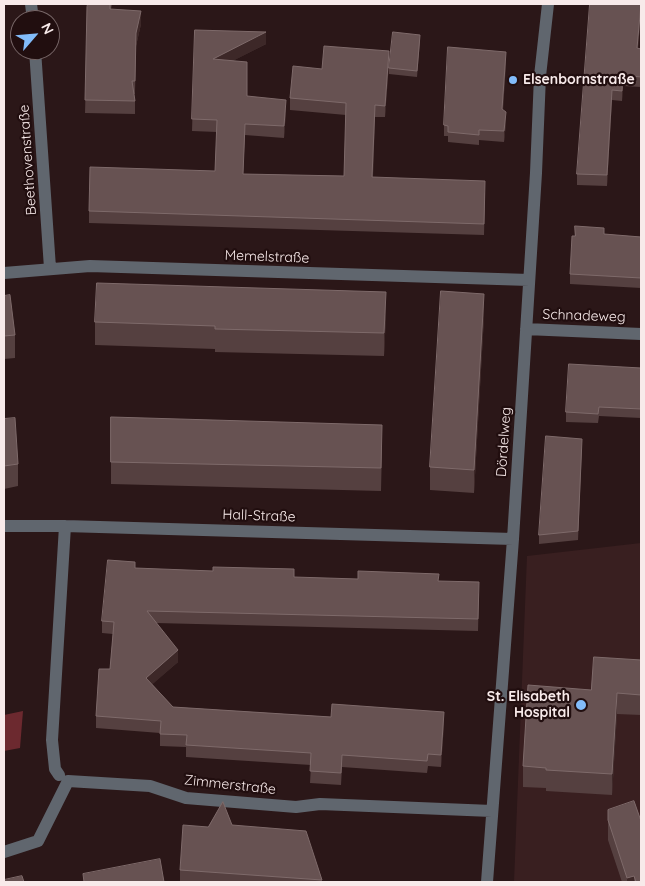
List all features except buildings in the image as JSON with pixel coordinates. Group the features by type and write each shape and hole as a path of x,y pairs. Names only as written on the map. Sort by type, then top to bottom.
{"street":[{"name":"Dördelweg","path":"487,882 513,539 540,76 548,4"},
{"name":"Beethovenstraße","path":"36,60 50,268"},
{"name":"Memelstraße","path":"4,273 90,266 529,280"},
{"name":"Schnadeweg","path":"526,329 641,334"},
{"name":"Hall-Straße","path":"4,526 65,526 513,539"},
{"path":"59,775 55,769 52,740 65,526"},
{"name":"Zimmerstraße","path":"4,852 38,842 68,781 150,786 186,798 296,807 320,804 492,811"}],"shaded area":[{"name":"St. Elisabeth Hospital","path":"641,543 641,882 514,882 527,556"},
{"path":"23,711 20,748 4,751 4,715"}],"place":[{"name":"Elsenbornstraße","path":"513,80"},
{"name":"St. Elisabeth Hospital","path":"581,705"}]}
